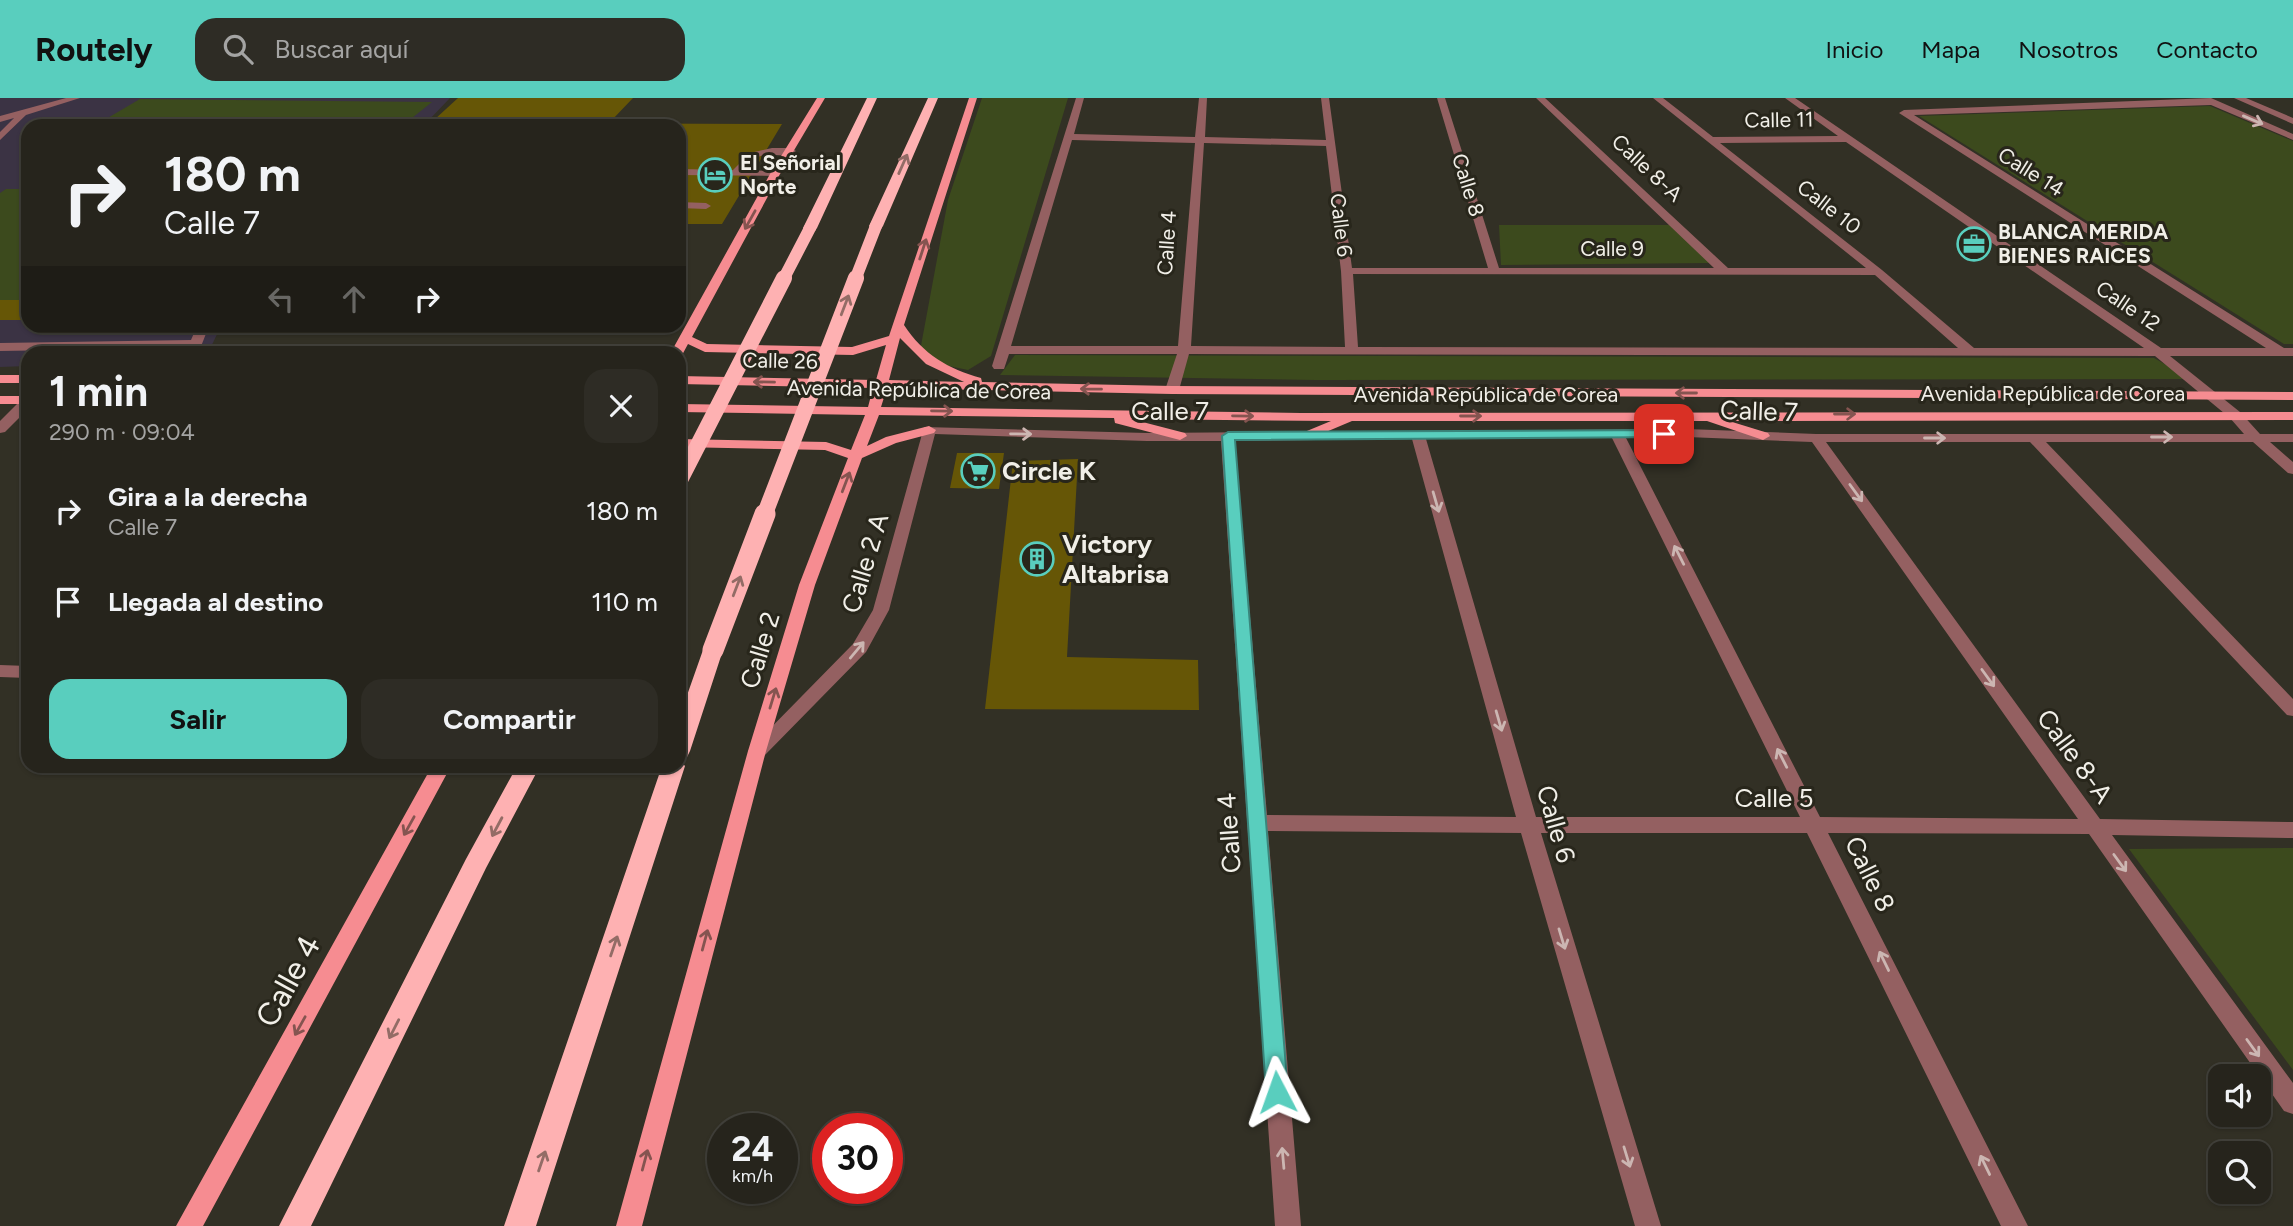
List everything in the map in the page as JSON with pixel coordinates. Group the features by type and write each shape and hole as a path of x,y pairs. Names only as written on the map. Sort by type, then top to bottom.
{"highway":[{"path":"686,468 810,229 872,98"},
{"path":"686,730 713,650 876,226 933,98"},
{"path":"295,1226 475,866 525,773"},
{"path":"520,1226 672,773"}],"main road":[{"path":"680,346 775,174 821,98"},
{"name":"Calle 2","path":"629,1226 757,751 807,585 874,409 896,331 972,98"},
{"path":"685,338 705,348 853,351 896,331 922,357 963,378 1000,387"},
{"path":"0,379 21,379"},
{"name":"Calle 26","path":"686,380 881,384"},
{"name":"Avenida República de Corea","path":"881,384 1172,390 2293,396"},
{"path":"0,400 21,400"},
{"name":"Avenida República de Corea","path":"686,408 1356,416 2293,416"},
{"path":"1093,413 1180,436"},
{"path":"1697,414 1763,436"},
{"path":"1307,436 1356,416"},
{"path":"686,443 826,446 856,456 900,437 929,430"},
{"name":"Calle 4","path":"189,1226 438,773"}],"street":[{"path":"0,119 76,98"},
{"path":"999,366 1080,98"},
{"name":"Calle 4","path":"1172,390 1184,351 1203,98"},
{"name":"Calle 6","path":"1325,98 1347,271 1352,352"},
{"name":"Calle 8","path":"1441,98 1495,272"},
{"name":"Calle 8-A","path":"1540,98 1724,271"},
{"name":"Calle 10","path":"1657,98 1878,272 1971,352"},
{"name":"Calle 12","path":"1788,98 2158,352 2235,415 2255,437 2293,470"},
{"path":"2045,98 1908,104 1901,110 1904,113 1955,112 2207,100 2293,137"},
{"path":"2059,98 2077,108"},
{"path":"2238,98 2293,121"},
{"path":"1938,102 1955,112"},
{"path":"1,134 25,112"},
{"name":"Calle 14","path":"1904,113 2287,352"},
{"path":"1069,137 1330,142"},
{"name":"Calle 11","path":"1711,140 1847,139"},
{"path":"736,173 749,155 761,151 791,151"},
{"path":"686,172 775,174"},
{"path":"686,205 706,206"},
{"name":"Calle 9","path":"1347,271 1878,272"},
{"path":"0,347 21,347"},
{"name":"Avenida República de Corea","path":"1005,350 2287,352"},
{"path":"0,429 21,407"},
{"name":"Calle 7","path":"929,430 1180,436 2293,438"},
{"name":"Calle 2 A","path":"757,751 860,648 876,620 881,610 929,430"},
{"name":"Calle 8","path":"1618,435 1816,824 2015,1226"},
{"name":"Calle 4","path":"1228,436 1288,1226"},
{"name":"Calle 6","path":"1418,436 1529,827 1648,1226"},
{"name":"Calle 8-A","path":"1816,438 2293,1103"},
{"path":"2034,438 2293,710"},
{"path":"0,671 21,671"},
{"name":"Calle 5","path":"1256,823 1529,827 2092,825 2293,830"}],"shaded area":[{"path":"0,98 450,98 430,119 21,119 21,333 218,333 211,346 21,346 21,366 0,367"}],"green space":[{"path":"982,98 1068,98 991,356 968,370 939,364 920,351 948,200"},
{"path":"140,99 432,102 411,119 106,119"},
{"path":"2210,106 2293,141 2293,344 2284,344 1919,116"},
{"path":"6,189 21,189 21,300 0,300 0,193"},
{"path":"1499,225 1672,225 1711,263 1501,265"},
{"path":"1015,355 2154,358 2191,379 1316,380 1000,375"},
{"path":"2293,848 2293,1070 2129,849"}],"building":[{"path":"458,98 633,98 613,119 435,119"},
{"name":"El Señorial Norte","path":"686,124 782,124 722,224 686,224"},
{"path":"0,300 21,300 21,320 0,320"},
{"name":"Circle K","path":"957,453 1004,453 999,489 950,488"},
{"name":"Victory Altabrisa","path":"1078,459 1067,657 1198,660 1199,710 985,709 1013,461"}],"place":[{"name":"El Señorial Norte","path":"715,175"},
{"name":"BLANCA MERIDA BIENES RAICES","path":"1974,244"},
{"name":"Circle K","path":"978,471"},
{"name":"Victory Altabrisa","path":"1037,559"}],"route":[{"path":"1277,1092 1228,436 1664,434"}]}
